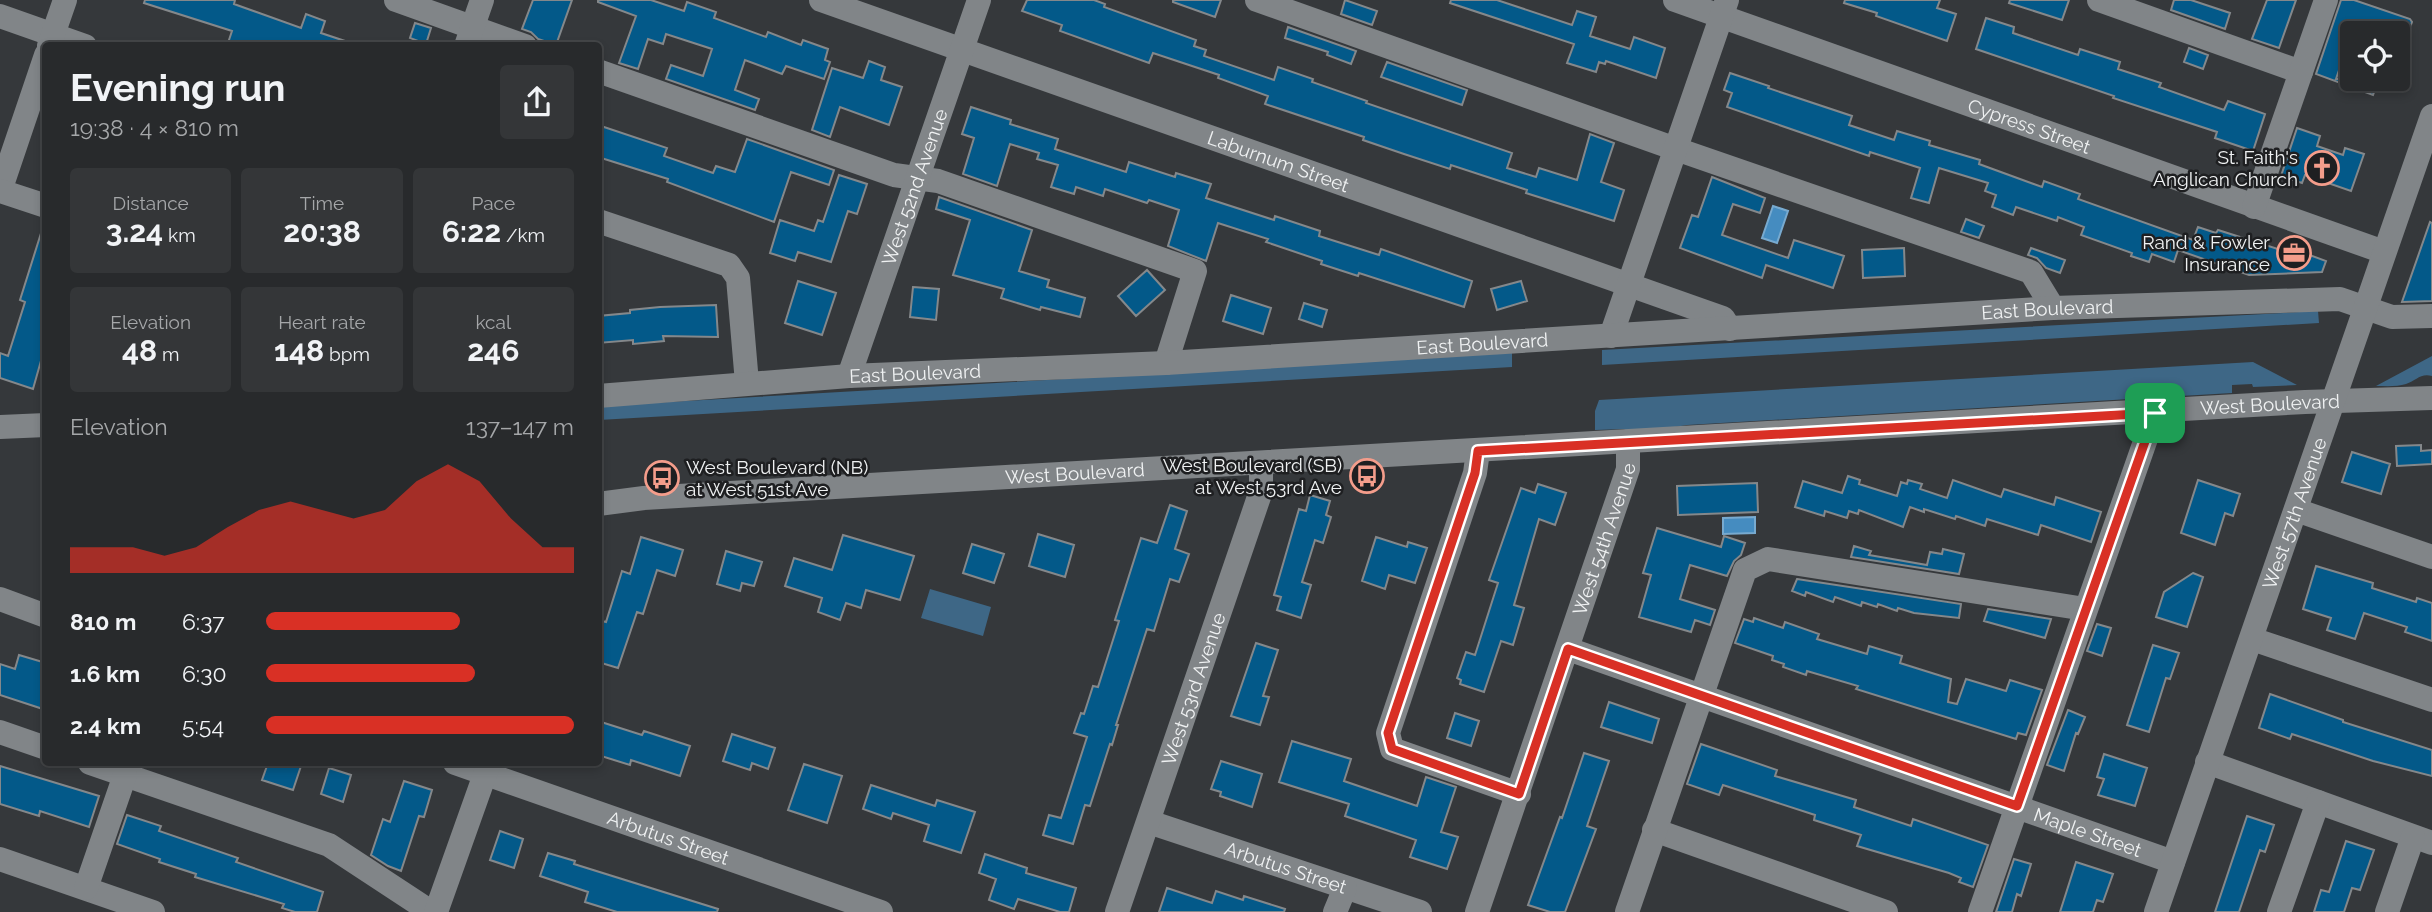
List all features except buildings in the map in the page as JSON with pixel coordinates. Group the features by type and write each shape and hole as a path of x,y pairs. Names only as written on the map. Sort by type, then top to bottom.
{"street":[{"path":"50,42 65,0"},
{"path":"396,0 469,36 503,42"},
{"path":"469,36 482,0"},
{"name":"Laburnum Street","path":"821,0 1723,318 1730,329"},
{"name":"West 52nd Avenue","path":"849,376 979,0"},
{"path":"1257,0 2031,272 2053,308"},
{"name":"Cypress Street","path":"1675,0 1724,8 2254,207 2384,252"},
{"path":"2099,0 2301,72"},
{"path":"2254,207 2326,0"},
{"path":"1611,336 1724,8"},
{"path":"0,16 44,42"},
{"path":"42,66 0,191 42,205"},
{"path":"602,72 894,175 938,181 1195,271 1166,363"},
{"name":"West 57th Avenue","path":"2156,912 2432,116"},
{"path":"602,223 729,265 738,278 747,383"},
{"name":"East Boulevard","path":"602,396 849,376 1166,363 2053,308 2340,299 2392,317 2432,316"},
{"name":"West Boulevard","path":"602,503 658,497 2432,398"},
{"path":"1980,912 2155,413"},
{"path":"0,427 42,425"},
{"name":"West 54th Avenue","path":"1477,912 1628,469 1628,443"},
{"path":"1478,451 1475,473 1388,733 1392,749 1519,794"},
{"name":"West 53rd Avenue","path":"1117,912 1261,491 1261,464"},
{"path":"2296,510 2432,557"},
{"path":"1627,912 1745,570 1768,559 2085,609"},
{"path":"0,600 42,615"},
{"path":"2252,639 2432,700"},
{"name":"Maple Street","path":"1568,649 2173,862"},
{"path":"0,732 42,747"},
{"path":"2207,762 2423,840 2388,912"},
{"path":"99,766 329,845 433,912 487,768"},
{"name":"Arbutus Street","path":"487,768 881,912"},
{"path":"86,888 125,775"},
{"path":"2279,912 2318,802"},
{"name":"Arbutus Street","path":"1149,822 1420,912"},
{"path":"1654,830 1886,912"},
{"path":"0,859 153,912"},
{"path":"1335,912 1345,888"}],"shaded area":[{"path":"1773,206 1788,211 1777,243 1762,238"},
{"path":"2318,311 2319,323 1602,365 1602,350"},
{"path":"1512,353 1512,367 602,420 602,406"},
{"path":"2432,356 2432,376 2421,376 2402,385 2376,386"},
{"path":"2253,362 2297,385 2232,385 2232,393 1687,425 1632,434 1624,429 1595,430 1595,411 1599,400"},
{"path":"1755,517 1755,533 1723,534 1723,518"},
{"path":"930,589 991,607 983,636 921,618"}],"place":[{"name":"St. Faith's Anglican Church","path":"2322,168"},
{"name":"Rand & Fowler Insurance","path":"2294,253"},
{"name":"West Boulevard (SB) at West 53rd Ave","path":"1367,476"},
{"name":"West Boulevard (NB) at West 51st Ave","path":"662,478"}],"route":[{"path":"2155,413 2017,806 1568,649 1519,794 1392,749 1388,733 1475,473 1478,451 2155,413"}]}
